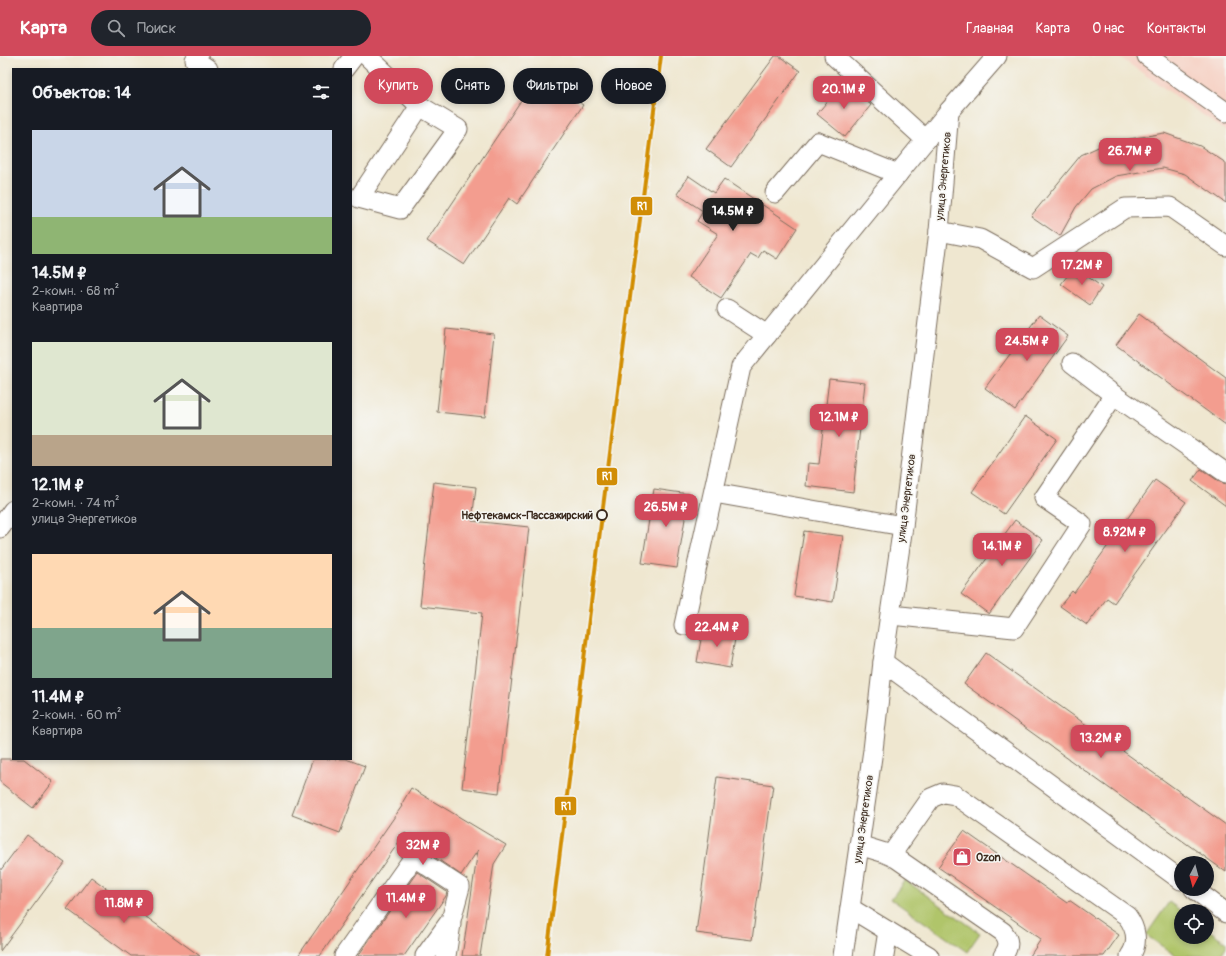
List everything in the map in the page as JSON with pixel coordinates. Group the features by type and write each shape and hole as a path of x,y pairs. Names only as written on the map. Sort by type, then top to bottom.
{"street":[{"path":"198,56 195,60 207,68"},
{"path":"345,68 354,56"},
{"path":"367,56 420,106 458,129 400,210 359,198 420,106"},
{"path":"834,56 926,140"},
{"path":"684,625 741,366 949,111 997,56"},
{"path":"1147,56 1226,112"},
{"name":"улица Энергетиков","path":"842,956 873,750 903,526 938,231 949,111"},
{"path":"775,193 818,142 898,174"},
{"path":"938,231 980,239 1033,268 1125,208 1170,207 1226,246"},
{"path":"727,309 767,335"},
{"path":"1072,363 1114,395 1226,473"},
{"path":"891,615 1014,628 1082,524 1044,498 1114,395"},
{"path":"714,493 903,526"},
{"path":"0,528 12,511"},
{"path":"884,662 1174,875"},
{"path":"891,855 931,798 943,793 954,795 1127,916 1132,923 1136,936 1135,945 1130,956"},
{"path":"859,845 891,855 1003,932 1008,941 1008,947 1003,956"},
{"path":"344,956 414,857 460,887 451,920 446,956"},
{"path":"1203,896 1226,913"},
{"path":"850,908 929,956"},
{"path":"425,956 451,920"},
{"path":"884,956 888,931"}],"shaded area":[{"path":"1118,56 1226,56 1226,131"}],"green space":[{"path":"905,880 980,933 967,952 891,899"},
{"path":"1169,902 1174,906 1174,944 1214,944 1214,934 1226,942 1226,947 1220,956 1176,956 1146,935"}],"building":[{"path":"775,56 779,56 800,71 731,167 706,149"},
{"path":"843,82 871,105 845,137 817,114"},
{"path":"519,104 583,105 517,204 509,198 464,265 427,241"},
{"path":"1164,133 1200,146 1226,163 1226,203 1185,174 1163,168 1116,176 1091,189 1076,207 1060,236 1031,216 1081,155 1107,143"},
{"path":"689,176 714,193 724,179 797,228 777,259 763,250 758,258 751,254 721,298 689,277 718,234 697,221 703,211 677,194"},
{"path":"1074,267 1102,287 1090,305 1061,284"},
{"path":"1139,314 1226,378 1226,425 1116,345"},
{"path":"1039,315 1068,336 1015,410 985,388"},
{"path":"446,329 494,334 485,417 437,412"},
{"path":"829,379 865,383 853,492 806,486 808,463 819,464"},
{"path":"1025,416 1057,439 1004,514 972,492"},
{"path":"1201,469 1220,482 1226,484 1226,506 1192,481"},
{"path":"1155,480 1186,502 1114,603 1107,598 1087,625 1060,606 1072,591 1074,593"},
{"path":"434,482 476,487 472,521 529,527 499,793 462,788 482,613 420,606"},
{"path":"654,489 689,494 677,568 642,563"},
{"path":"1015,520 1043,540 989,614 961,594"},
{"path":"804,531 843,536 833,602 794,596"},
{"path":"703,628 736,633 730,668 697,662"},
{"path":"986,653 1226,825 1226,872 1214,863 1214,856 1204,856 964,684"},
{"path":"0,759 12,759 25,760 53,782 33,808 0,782"},
{"path":"313,760 349,760 365,766 340,833 292,815"},
{"path":"717,777 773,785 752,940 696,933"},
{"path":"411,788 506,845 494,864 480,956 462,956 478,850 461,875 430,854 432,851 405,833 320,956 298,956 402,806 401,805"},
{"path":"964,831 1067,903 1069,900 1119,935 1104,956 1030,956 1041,939 938,867"},
{"path":"27,835 65,863 0,951 0,871"},
{"path":"417,872 447,892 446,896 404,956 358,956"},
{"path":"91,877 200,956 131,956 67,909"}],"railway":[{"path":"602,515 661,56"}],"transit line":[{"name":"R1","path":"547,956 661,56"}],"place":[{"name":"Нефтекамск-Пассажирский","path":"602,515"},
{"name":"Ozon","path":"962,857"}]}
